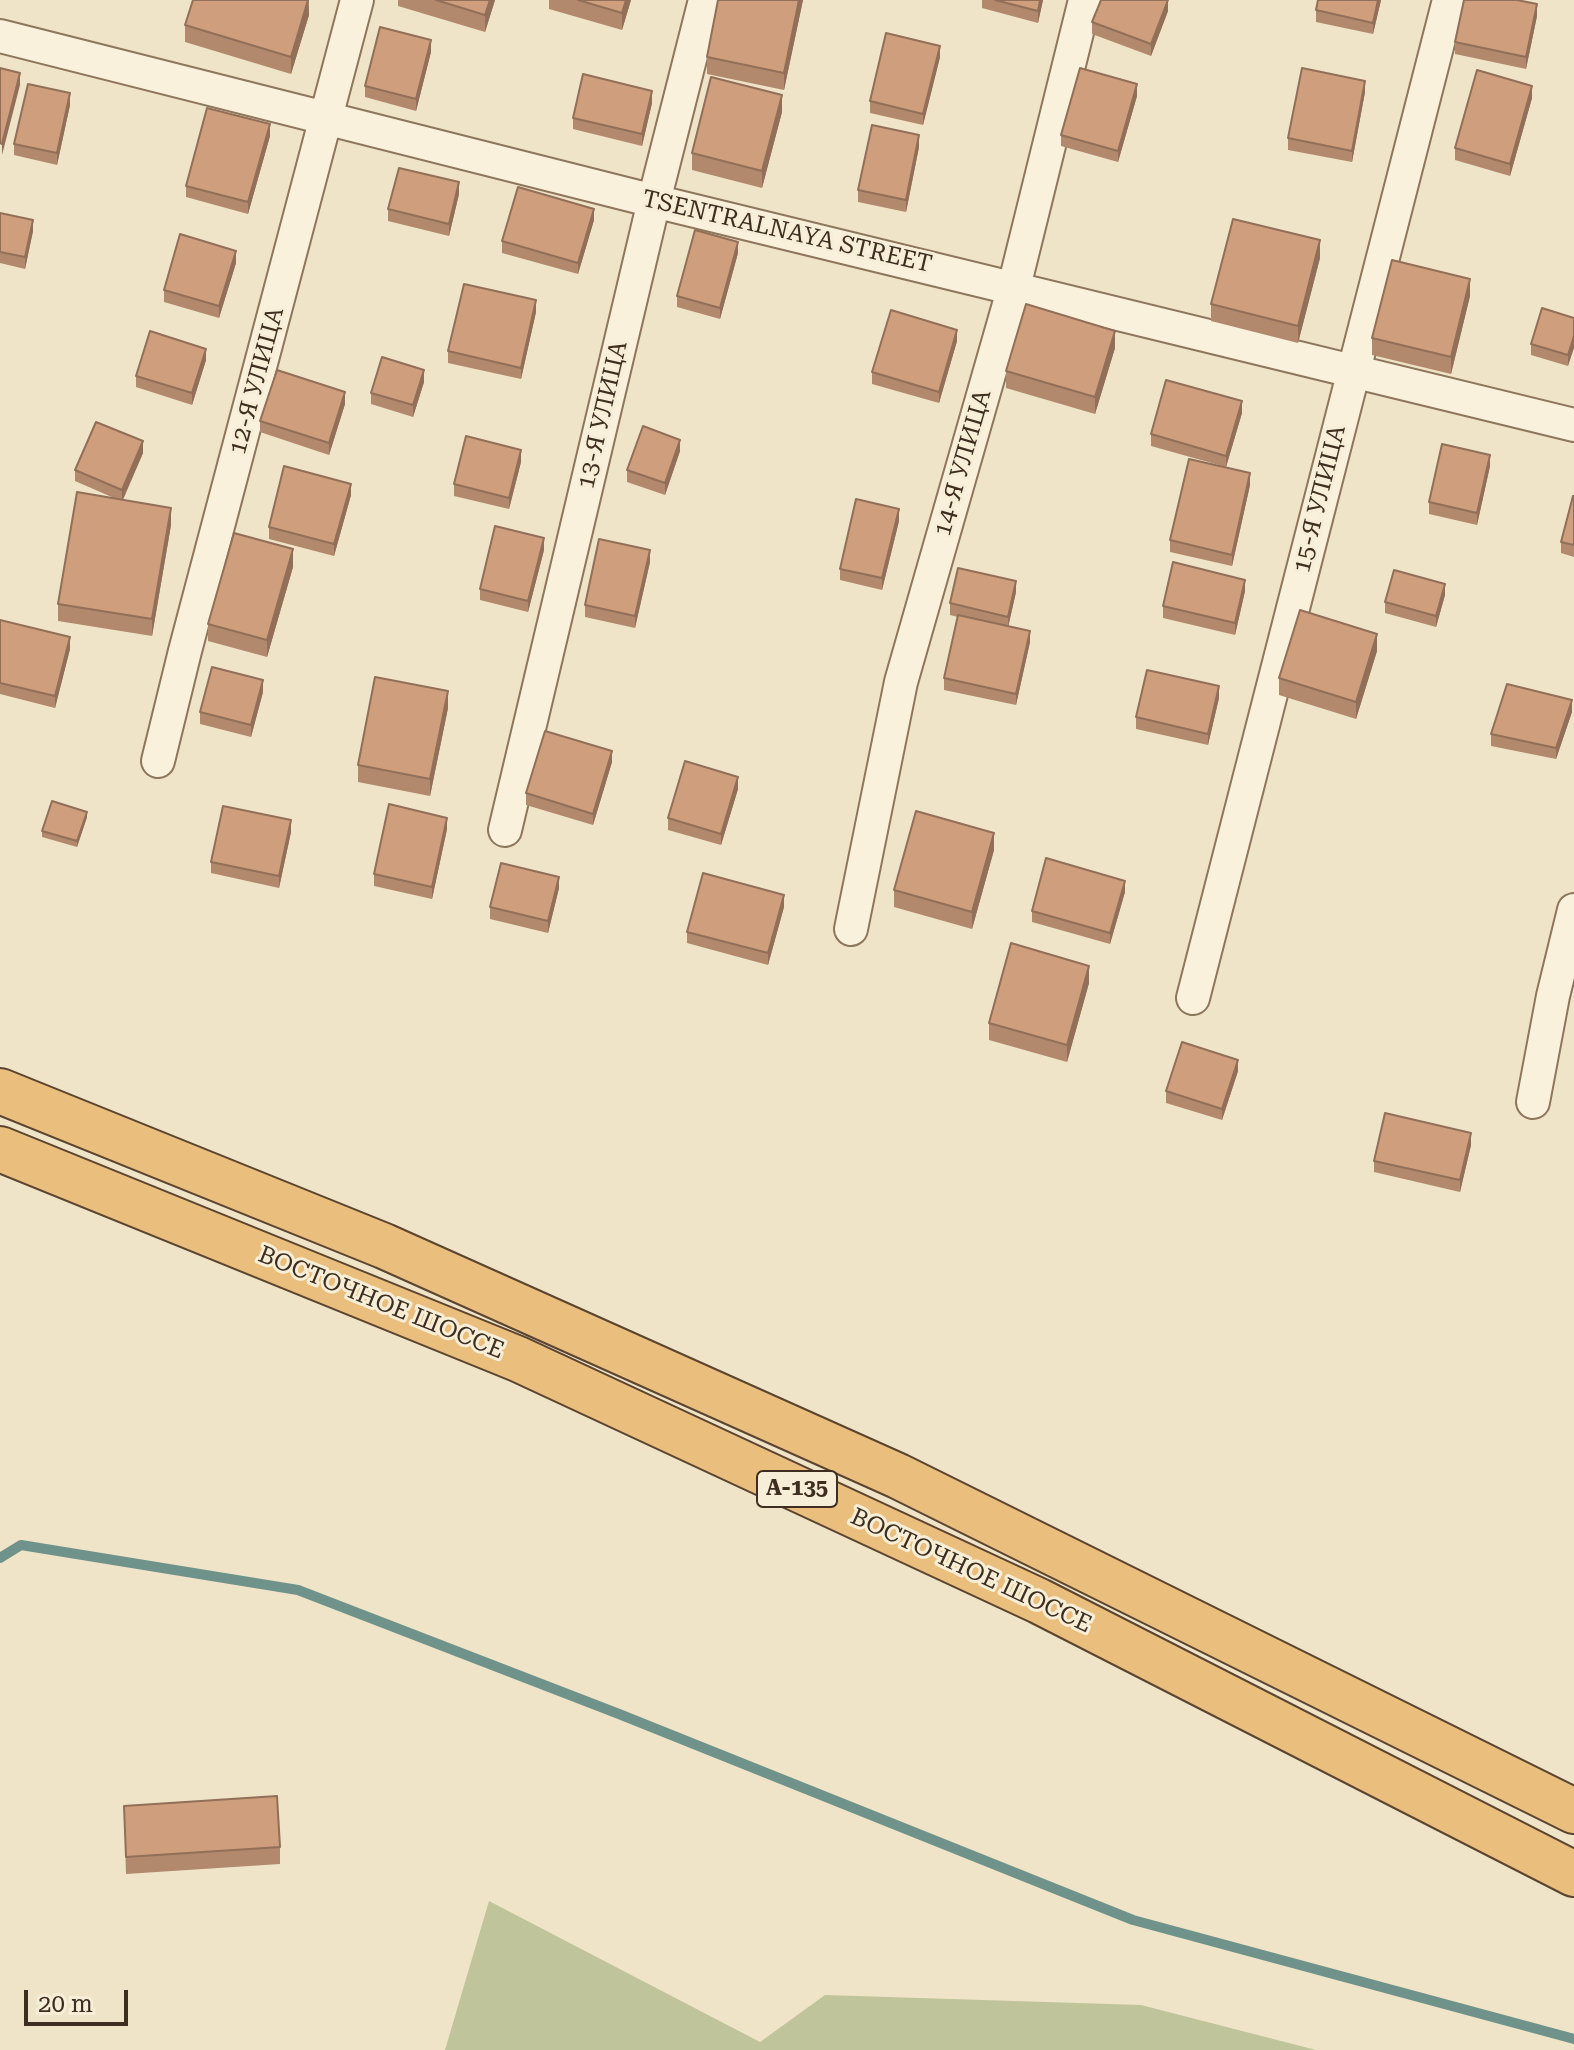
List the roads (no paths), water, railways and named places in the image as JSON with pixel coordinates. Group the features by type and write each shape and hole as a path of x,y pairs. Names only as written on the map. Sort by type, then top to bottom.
{"highway":[{"name":"ВОСТОЧНОЕ ШОССЕ","path":"0,1091 384,1246 898,1476 1574,1811"},
{"name":"ВОСТОЧНОЕ ШОССЕ","path":"0,1149 518,1359 1039,1601 1574,1874"}],"street":[{"name":"12-Я УЛИЦА","path":"158,761 357,0"},
{"name":"13-Я УЛИЦА","path":"505,830 654,201 705,0"},
{"name":"14-Я УЛИЦА","path":"851,929 901,682 1014,287 1085,0"},
{"name":"15-Я УЛИЦА","path":"1193,998 1449,0"},
{"name":"TSENTRALNAYA STREET","path":"0,36 654,201 1574,425"},
{"path":"1533,1102 1553,996 1574,910"}],"waterway":[{"path":"0,1558 21,1545 298,1590 619,1714 1133,1920 1574,2039"}]}
